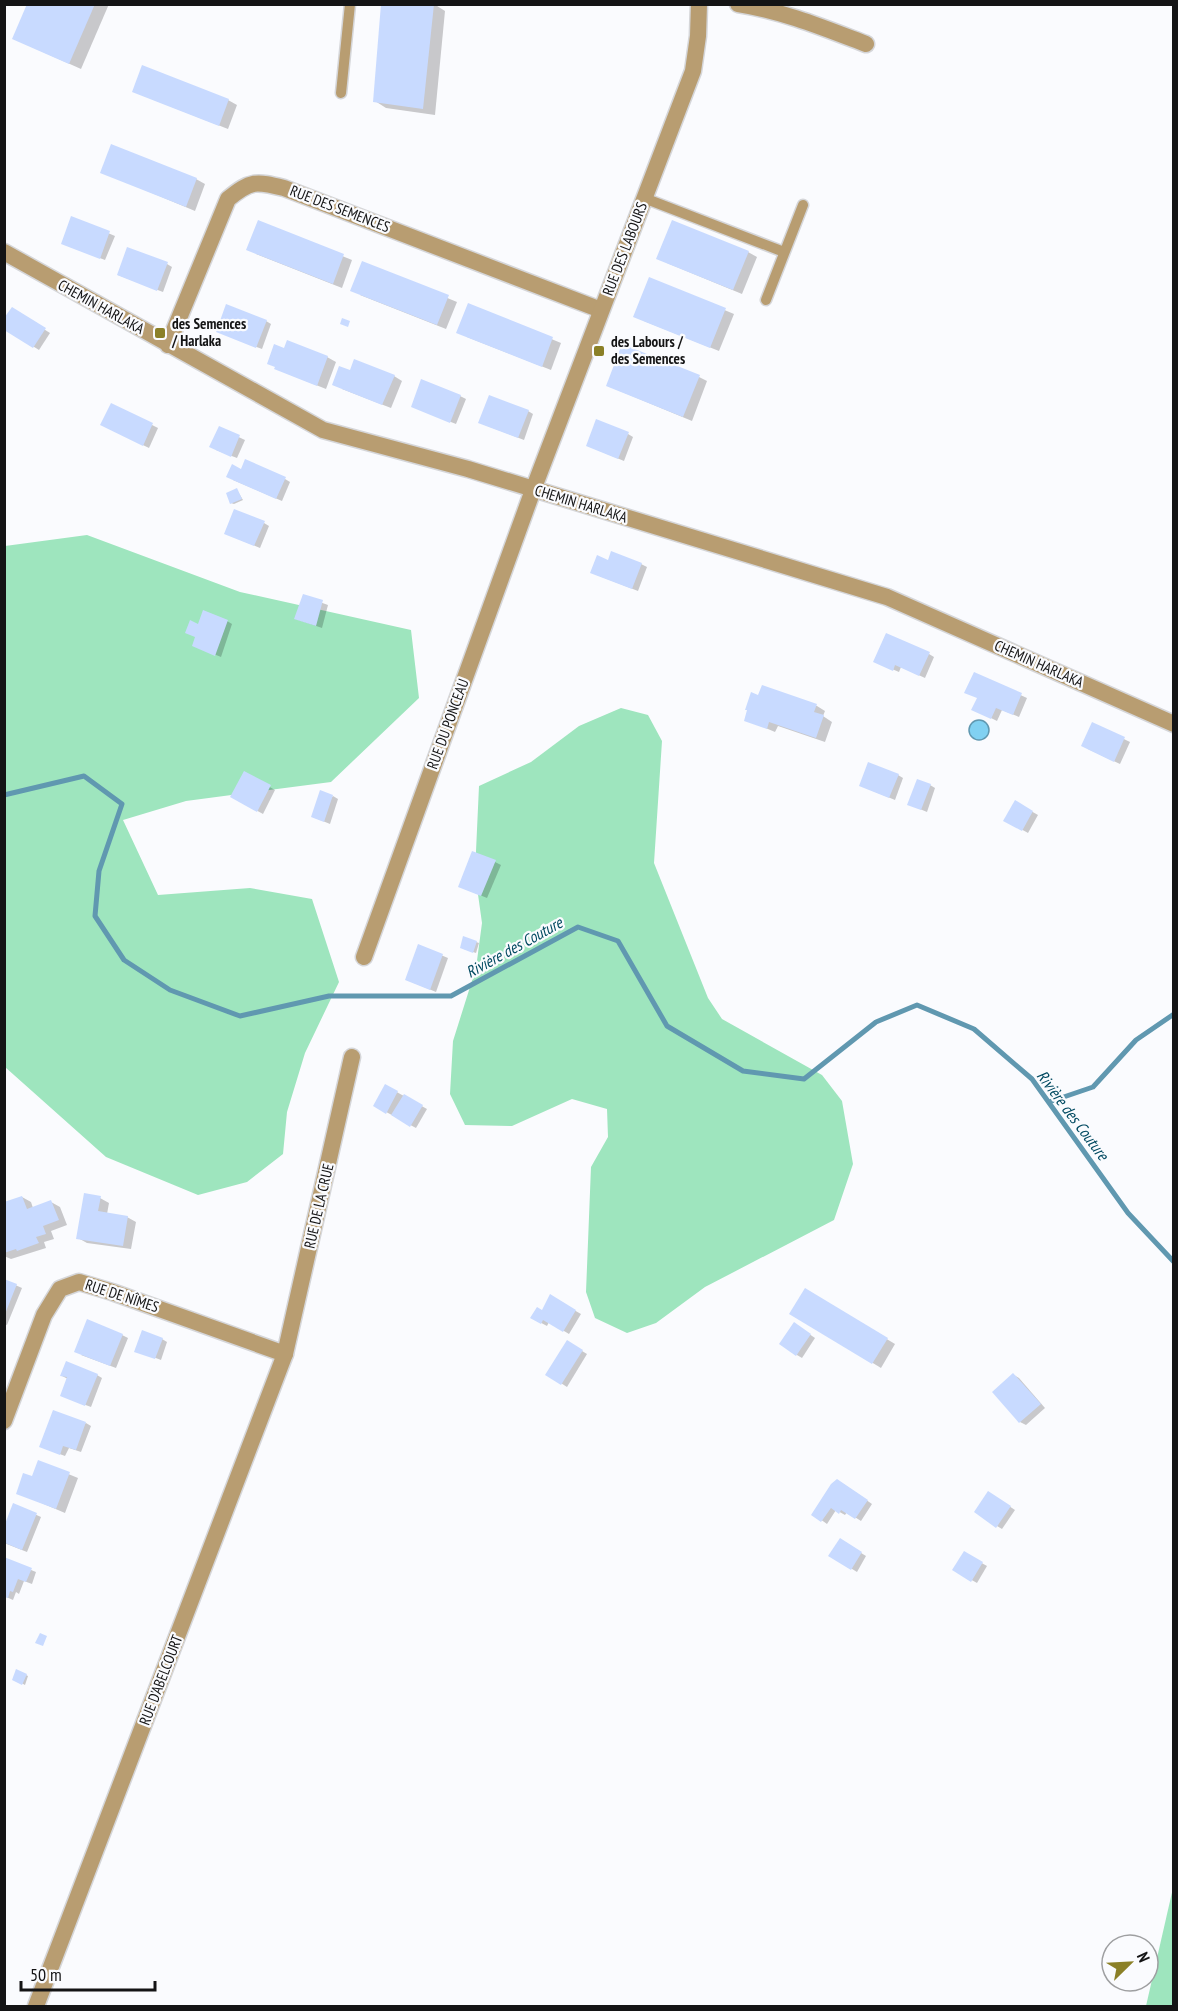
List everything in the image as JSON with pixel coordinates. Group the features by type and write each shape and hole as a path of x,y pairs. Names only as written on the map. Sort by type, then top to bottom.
{"street":[{"name":"RUE DES LABOURS","path":"532,490 693,71 698,36 699,4"},
{"path":"738,4 798,18 866,44"},
{"name":"RUE DES SEMENCES","path":"168,345 228,199 244,186 262,182 284,188 601,310"},
{"name":"CHEMIN HARLAKA","path":"4,252 324,430 468,469 887,597 1173,724"},
{"name":"RUE DU PONCEAU","path":"364,957 532,490"},
{"name":"RUE DE LA CRUE","path":"285,1354 352,1057"},
{"name":"RUE DE NÎMES","path":"4,1421 44,1315 60,1289 79,1282 123,1295 285,1354"},
{"name":"RUE D'ABELCOURT","path":"36,2007 285,1354"}],"lane":[{"path":"341,93 350,4"},
{"path":"644,198 784,252"},
{"path":"766,300 803,205"}],"green space":[{"path":"87,535 240,592 411,630 419,698 331,782 186,801 123,820 158,895 250,888 312,899 339,982 305,1053 287,1112 283,1154 247,1182 198,1195 106,1157 5,1067 5,546"},
{"path":"621,708 648,715 662,741 654,863 708,998 722,1019 822,1075 842,1101 853,1164 834,1220 705,1287 656,1323 627,1333 595,1318 586,1292 591,1167 608,1137 607,1109 572,1099 512,1126 465,1125 450,1094 453,1041 476,968 482,923 475,873 479,786 531,762 579,726"},
{"path":"1173,1888 1173,2006 1146,2006 1149,1993 1160,1993 1160,1945"}],"water":[{"path":"979,720 986,723 989,730 986,737 979,740 972,737 969,730 972,723"}],"building":[{"path":"27,4 95,4 69,64 12,39"},
{"path":"381,4 434,4 423,109 373,102"},
{"path":"142,65 229,99 219,126 132,92"},
{"path":"111,144 197,178 186,207 100,173"},
{"path":"71,216 110,231 100,259 61,244"},
{"path":"258,220 344,254 333,284 246,250"},
{"path":"672,220 749,251 733,290 656,259"},
{"path":"127,247 168,262 157,291 117,275"},
{"path":"362,261 449,295 437,325 350,291"},
{"path":"649,277 726,308 710,348 633,317"},
{"path":"468,303 553,337 542,367 456,333"},
{"path":"226,304 267,320 256,348 216,332"},
{"path":"12,307 46,328 33,348 4,330 4,318"},
{"path":"342,318 350,321 348,327 340,324"},
{"path":"287,340 328,356 317,386 267,364 274,344 284,348"},
{"path":"622,344 700,375 683,417 606,386"},
{"path":"354,359 395,375 382,405 332,385 339,366 350,370"},
{"path":"421,379 461,395 450,423 411,407"},
{"path":"489,395 529,410 518,438 478,423"},
{"path":"111,403 153,423 143,446 100,425"},
{"path":"596,419 629,432 618,459 586,446"},
{"path":"219,426 240,435 231,457 209,447"},
{"path":"245,459 286,477 276,499 226,477 232,464 241,469"},
{"path":"237,488 242,499 230,504 226,493"},
{"path":"234,509 265,521 254,546 224,534"},
{"path":"611,551 642,563 632,589 590,573 597,555 608,560"},
{"path":"303,594 323,600 316,626 294,619"},
{"path":"203,610 228,620 215,656 192,646 195,637 185,633 190,620 198,624"},
{"path":"886,633 930,652 919,676 895,665 893,671 873,662"},
{"path":"974,672 1022,693 1013,715 996,708 991,719 971,710 977,698 964,693"},
{"path":"762,685 817,704 814,712 824,715 816,738 769,722 767,729 744,721 751,692 758,695"},
{"path":"1092,722 1125,737 1114,762 1081,746"},
{"path":"868,762 899,774 889,798 859,786"},
{"path":"244,771 271,785 257,812 230,797"},
{"path":"917,779 931,784 921,810 907,805"},
{"path":"320,790 333,795 324,822 311,817"},
{"path":"1015,800 1033,811 1022,831 1003,821"},
{"path":"472,851 496,860 481,896 458,887"},
{"path":"463,936 477,941 473,953 460,948"},
{"path":"418,944 443,954 430,990 405,980"},
{"path":"385,1084 398,1091 386,1114 373,1106"},
{"path":"404,1094 423,1105 410,1127 391,1115"},
{"path":"84,1193 101,1196 98,1211 128,1216 123,1246 76,1239"},
{"path":"22,1196 27,1209 51,1200 59,1220 43,1226 46,1234 36,1237 39,1243 4,1253 4,1202"},
{"path":"4,1279 17,1284 5,1314 4,1314"},
{"path":"805,1288 888,1338 872,1364 789,1314"},
{"path":"550,1294 576,1310 563,1332 543,1320 541,1324 530,1318 537,1307 542,1310"},
{"path":"87,1319 123,1334 110,1366 74,1352"},
{"path":"794,1322 811,1334 796,1356 779,1344"},
{"path":"142,1330 163,1338 155,1359 134,1352"},
{"path":"567,1340 583,1350 561,1385 545,1375"},
{"path":"66,1361 98,1374 85,1406 60,1396 67,1377 60,1376"},
{"path":"1013,1373 1041,1404 1019,1423 992,1392"},
{"path":"53,1410 86,1422 76,1450 63,1446 60,1455 39,1447"},
{"path":"38,1460 70,1472 56,1509 16,1494 23,1473 32,1476"},
{"path":"837,1479 868,1500 855,1519 841,1510 839,1514 831,1508 821,1522 811,1515 831,1484"},
{"path":"988,1491 1011,1506 996,1528 974,1512"},
{"path":"13,1503 37,1513 22,1550 5,1543 5,1524"},
{"path":"840,1538 862,1552 851,1570 828,1556"},
{"path":"964,1551 983,1562 971,1582 952,1570"},
{"path":"4,1557 32,1568 26,1582 18,1579 8,1598 4,1597"},
{"path":"40,1633 47,1636 43,1646 35,1643"},
{"path":"16,1669 27,1674 22,1685 12,1680"}],"waterway":[{"name":"Rivière des Couture","path":"4,795 84,776 122,804 99,871 95,916 124,960 170,990 240,1016 329,996 451,996 578,927 618,941 667,1026 743,1071 804,1079 876,1022 917,1005 974,1029 1032,1079 1128,1213 1174,1262"},
{"path":"1049,1102 1093,1087 1136,1040 1174,1014"}],"place":[{"name":"des Semences / Harlaka","path":"160,333"},
{"name":"des Labours / des Semences","path":"599,351"}]}
